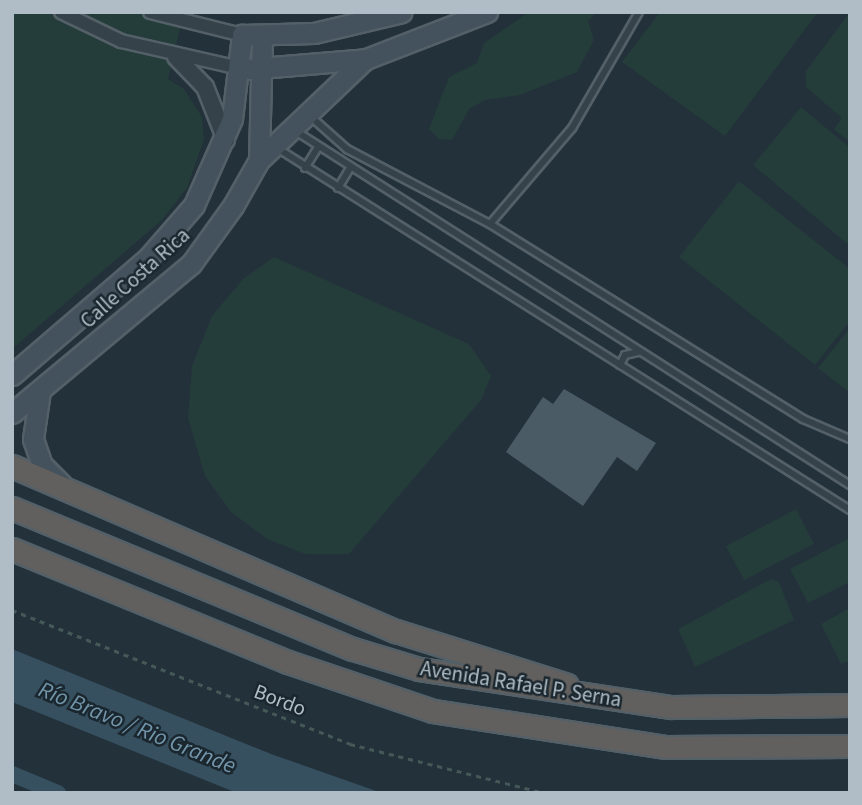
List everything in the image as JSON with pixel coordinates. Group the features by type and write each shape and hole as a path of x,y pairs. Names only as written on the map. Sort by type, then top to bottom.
{"highway":[{"path":"12,466 62,485 396,631 601,699"},
{"name":"Avenida Rafael P. Serna","path":"12,508 353,649 467,680 601,699 683,707 850,705"},
{"name":"Avenida Rafael P. Serna","path":"12,549 288,662 433,711 666,747 850,746"}],"main road":[{"path":"259,160 261,70 252,36 314,33 401,12"},
{"path":"240,68 261,70 366,59 487,12"},
{"name":"Calle Costa Rica","path":"15,371 175,230 214,171 226,141 240,68 252,36"},
{"name":"Calle Costa Rica","path":"12,413 191,264 272,144 305,110 366,59"},
{"path":"40,391 33,439 41,465 62,485"}],"street":[{"path":"61,12 176,57 240,68"},
{"path":"150,12 252,36"},
{"path":"176,57 205,87 226,141"}],"lane":[{"path":"490,224 572,128 639,12"},
{"path":"305,110 347,149 490,224 803,418 850,439"},
{"path":"289,126 350,168 850,485"},
{"path":"272,144 305,168 850,510"},
{"path":"305,168 318,147"},
{"path":"338,188 350,168"},
{"path":"620,365 625,355 640,353"}],"path":[{"name":"Bordo","path":"12,610 350,744 545,793"}],"green space":[{"path":"12,12 184,12 168,79 184,89 202,117 204,139 187,188 162,220 12,349"},
{"path":"529,12 597,12 588,21 594,40 577,72 520,95 485,100 469,109 452,140 439,139 429,129 449,77 477,63 484,43"},
{"path":"660,12 818,12 725,136 622,62"},
{"path":"850,12 850,142 834,129 842,118 806,87 806,71"},
{"path":"801,107 850,148 850,246 753,165"},
{"path":"739,181 850,269 850,321 815,365 679,257"},
{"path":"274,257 469,344 491,376 481,400 349,554 305,554 267,539 231,512 205,476 188,418 192,366 212,316 243,279"},
{"path":"850,328 850,393 818,368"},
{"path":"796,509 814,544 744,580 726,546"},
{"path":"850,538 850,582 808,603 790,569"},
{"path":"771,579 779,582 794,620 695,667 678,629"},
{"path":"850,608 850,661 841,664 821,624"}],"water":[{"name":"Río Bravo / Rio Grande","path":"12,649 271,754 382,793 237,793 12,702"}],"building":[{"path":"564,389 656,443 637,471 617,457 583,506 506,452 543,397 553,404"}],"waterway":[{"path":"12,774 58,793"}]}
